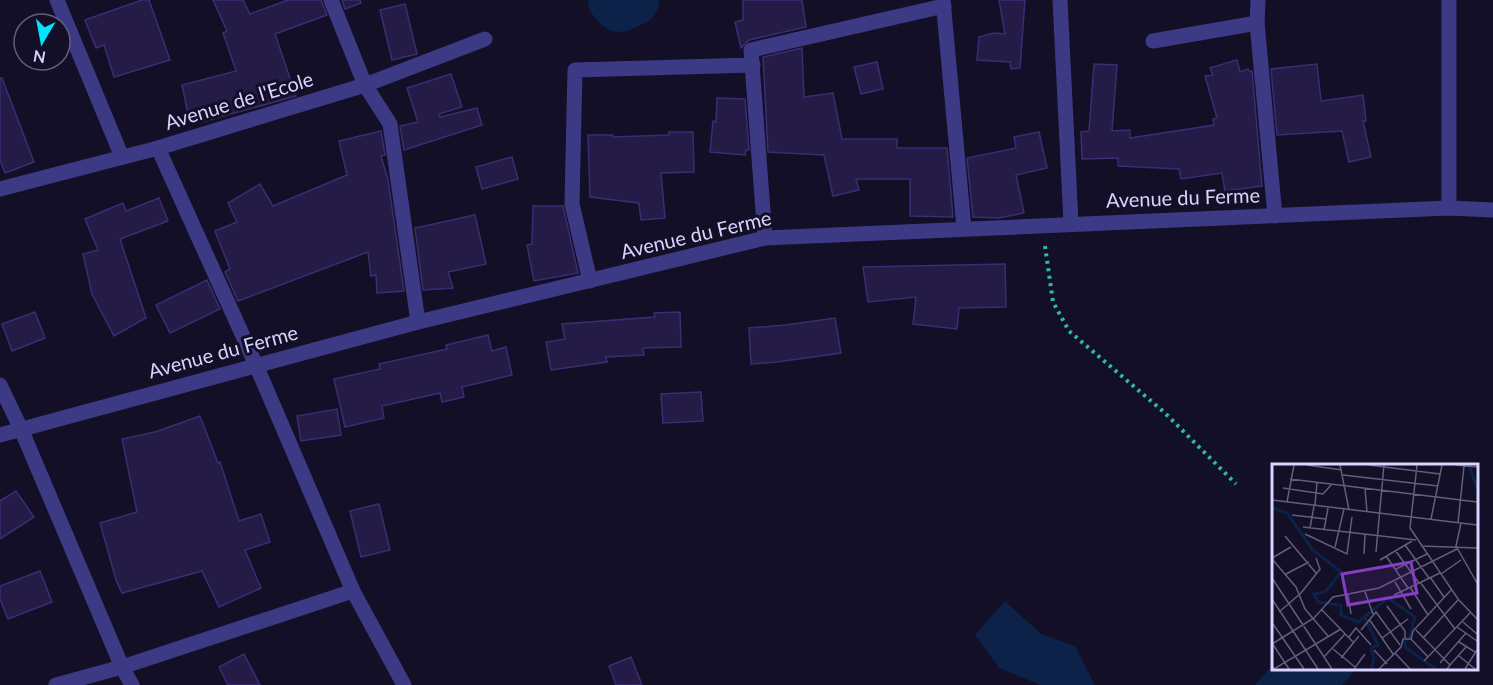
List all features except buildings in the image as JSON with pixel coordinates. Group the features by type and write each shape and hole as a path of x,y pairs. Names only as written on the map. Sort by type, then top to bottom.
{"street":[{"path":"57,0 122,157"},
{"path":"331,0 365,85 390,124 418,322"},
{"path":"1060,0 1071,223"},
{"path":"1258,0 1257,23 1275,216"},
{"path":"1449,0 1449,208"},
{"path":"765,238 752,50 944,3 964,228"},
{"path":"1153,41 1257,23"},
{"name":"Avenue de l'Ecole","path":"0,189 158,148 365,85 485,39"},
{"path":"590,281 572,204 575,69 753,66"},
{"path":"158,148 256,364 353,591 404,685"},
{"name":"Avenue du Ferme","path":"0,435 418,322 765,238 1449,208 1493,210"},
{"path":"0,385 21,429 122,667 132,685"},
{"path":"56,685 122,667 353,591"}],"path":[{"path":"1041,225 1053,302 1069,331 1165,413 1236,484"}],"water":[{"path":"1005,601 1041,634 1075,646 1095,685 1040,685 999,668 975,635"},
{"path":"1272,665 1272,670 1355,670 1342,685 1255,685"}],"waterway":[{"path":"614,0 620,6 633,0"}]}
